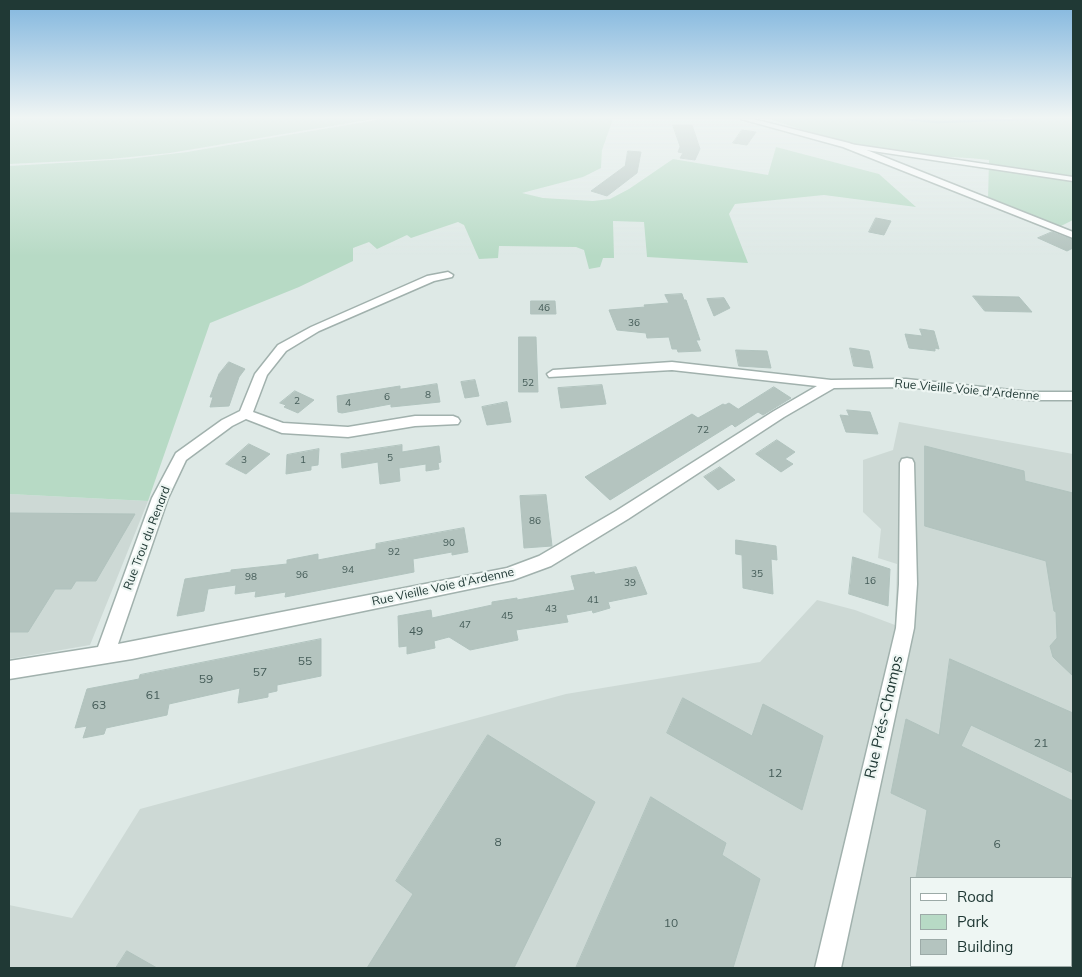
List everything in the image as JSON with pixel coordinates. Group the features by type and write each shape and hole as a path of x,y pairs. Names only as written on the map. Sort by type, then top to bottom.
{"street":[{"path":"895,165 1073,235"},
{"path":"973,165 1073,179"},
{"path":"448,275 431,278 295,339 271,359 261,374 246,414 282,428 348,432 415,421 453,421"},
{"name":"Rue Vieille Voie d'Ardenne","path":"553,374 672,366 831,384 906,383 1030,396 1073,396"},
{"name":"Rue Vieille Voie d'Ardenne","path":"9,670 105,654 508,575 545,561 596,531 779,414 831,384"},
{"name":"Rue Trou du Renard","path":"105,654 160,498 180,457 227,423 246,414"},
{"name":"Rue Prés-Champs","path":"828,968 905,628 908,584 907,463"}],"shaded area":[{"path":"899,422 1073,454 1073,968 9,968 9,905 72,918 140,809 566,694 760,662 817,600 855,610 895,625 897,564 878,558 881,529 863,512 863,460 893,450"},
{"path":"9,494 148,501 90,645 9,659"}],"green space":[{"path":"601,165 601,168 583,177 522,193 543,198 593,201 610,199 629,189 665,165 706,165 768,175 771,165 843,165 879,174 916,207 824,195 735,204 729,214 748,263 647,257 644,222 613,221 614,258 603,258 600,267 589,269 584,250 576,247 499,246 498,258 479,259 464,225 458,222 411,238 407,235 377,249 369,242 353,248 353,261 299,287 210,323 148,501 9,494 9,166"},
{"path":"989,165 1073,165 1073,220 1059,227 988,199"}],"building":[{"path":"639,165 637,173 607,196 591,191 625,166"},
{"path":"876,218 891,221 884,235 869,232"},
{"path":"1052,232 1073,240 1073,248 1067,251 1038,238"},
{"path":"682,294 684,300 686,300 700,340 696,340 701,351 678,352 677,349 672,349 669,337 647,338 646,333 617,330 609,310 669,303 665,295"},
{"path":"973,296 1019,297 1032,312 985,311"},
{"path":"724,298 730,308 714,316 707,299"},
{"path":"531,301 555,301 556,314 531,314"},
{"path":"920,329 934,331 939,349 935,348 935,351 909,348 905,334 922,336"},
{"path":"519,337 536,337 538,392 519,392"},
{"path":"850,348 869,351 873,368 854,366"},
{"path":"736,350 767,351 771,368 739,366"},
{"path":"229,362 245,369 239,377 229,406 210,407 213,397 210,397 219,374"},
{"path":"475,380 479,396 465,398 461,382"},
{"path":"437,384 440,402 391,407 391,404 342,413 338,412 337,396 400,386 400,389"},
{"path":"602,385 606,404 561,408 558,388"},
{"path":"774,387 791,398 763,415 758,412 735,427 732,424 610,500 585,477 692,414 698,418 723,404 729,403 738,409"},
{"path":"295,391 314,400 298,413 284,407 286,405 280,403"},
{"path":"507,402 511,422 487,425 482,407"},
{"path":"847,410 870,412 878,434 846,432 840,415 849,416"},
{"path":"777,440 795,452 785,459 793,464 781,472 756,454"},
{"path":"249,444 270,454 246,474 226,464"},
{"path":"402,445 402,452 439,446 441,462 438,463 439,469 426,471 426,464 399,468 400,481 380,484 378,462 342,468 341,454"},
{"path":"925,446 1024,471 1025,481 1073,493 1073,676 1053,657 1050,646 1057,638 1056,612 1054,611 1046,561 925,526"},
{"path":"319,449 318,465 311,466 311,470 286,474 287,455"},
{"path":"720,467 735,480 718,490 704,477"},
{"path":"546,495 552,546 524,548 520,496"},
{"path":"9,513 135,514 96,581 76,581 71,589 55,589 28,632 9,632"},
{"path":"464,528 468,552 452,555 452,552 413,559 414,572 285,597 286,592 255,597 256,591 235,594 236,585 208,589 204,611 177,616 185,579 231,572 231,570 287,564 287,560 318,554 318,560 376,549 376,544"},
{"path":"736,540 776,546 777,560 771,559 773,594 743,588 742,555 736,554"},
{"path":"853,557 890,569 888,606 849,594"},
{"path":"636,567 647,594 608,602 610,608 593,613 592,610 566,615 568,622 516,630 518,640 470,650 449,637 434,641 435,648 407,654 407,646 399,647 398,616 431,610 432,618 492,605 492,602 517,598 517,600 575,590 571,576"},
{"path":"321,639 321,676 277,685 277,691 268,693 268,697 238,703 240,688 169,704 167,715 106,728 104,734 83,738 87,726 75,728 87,689 139,679 140,675"},
{"path":"950,659 1073,713 1073,773 971,725 961,746 1073,801 1073,878 916,877 927,810 891,793 906,719 939,735"},
{"path":"683,698 752,736 763,704 823,736 802,810 667,733"},
{"path":"488,735 595,802 514,968 367,968 413,894 396,881"},
{"path":"651,797 726,843 722,855 760,879 733,968 576,968"},
{"path":"127,951 157,968 116,968"}]}
